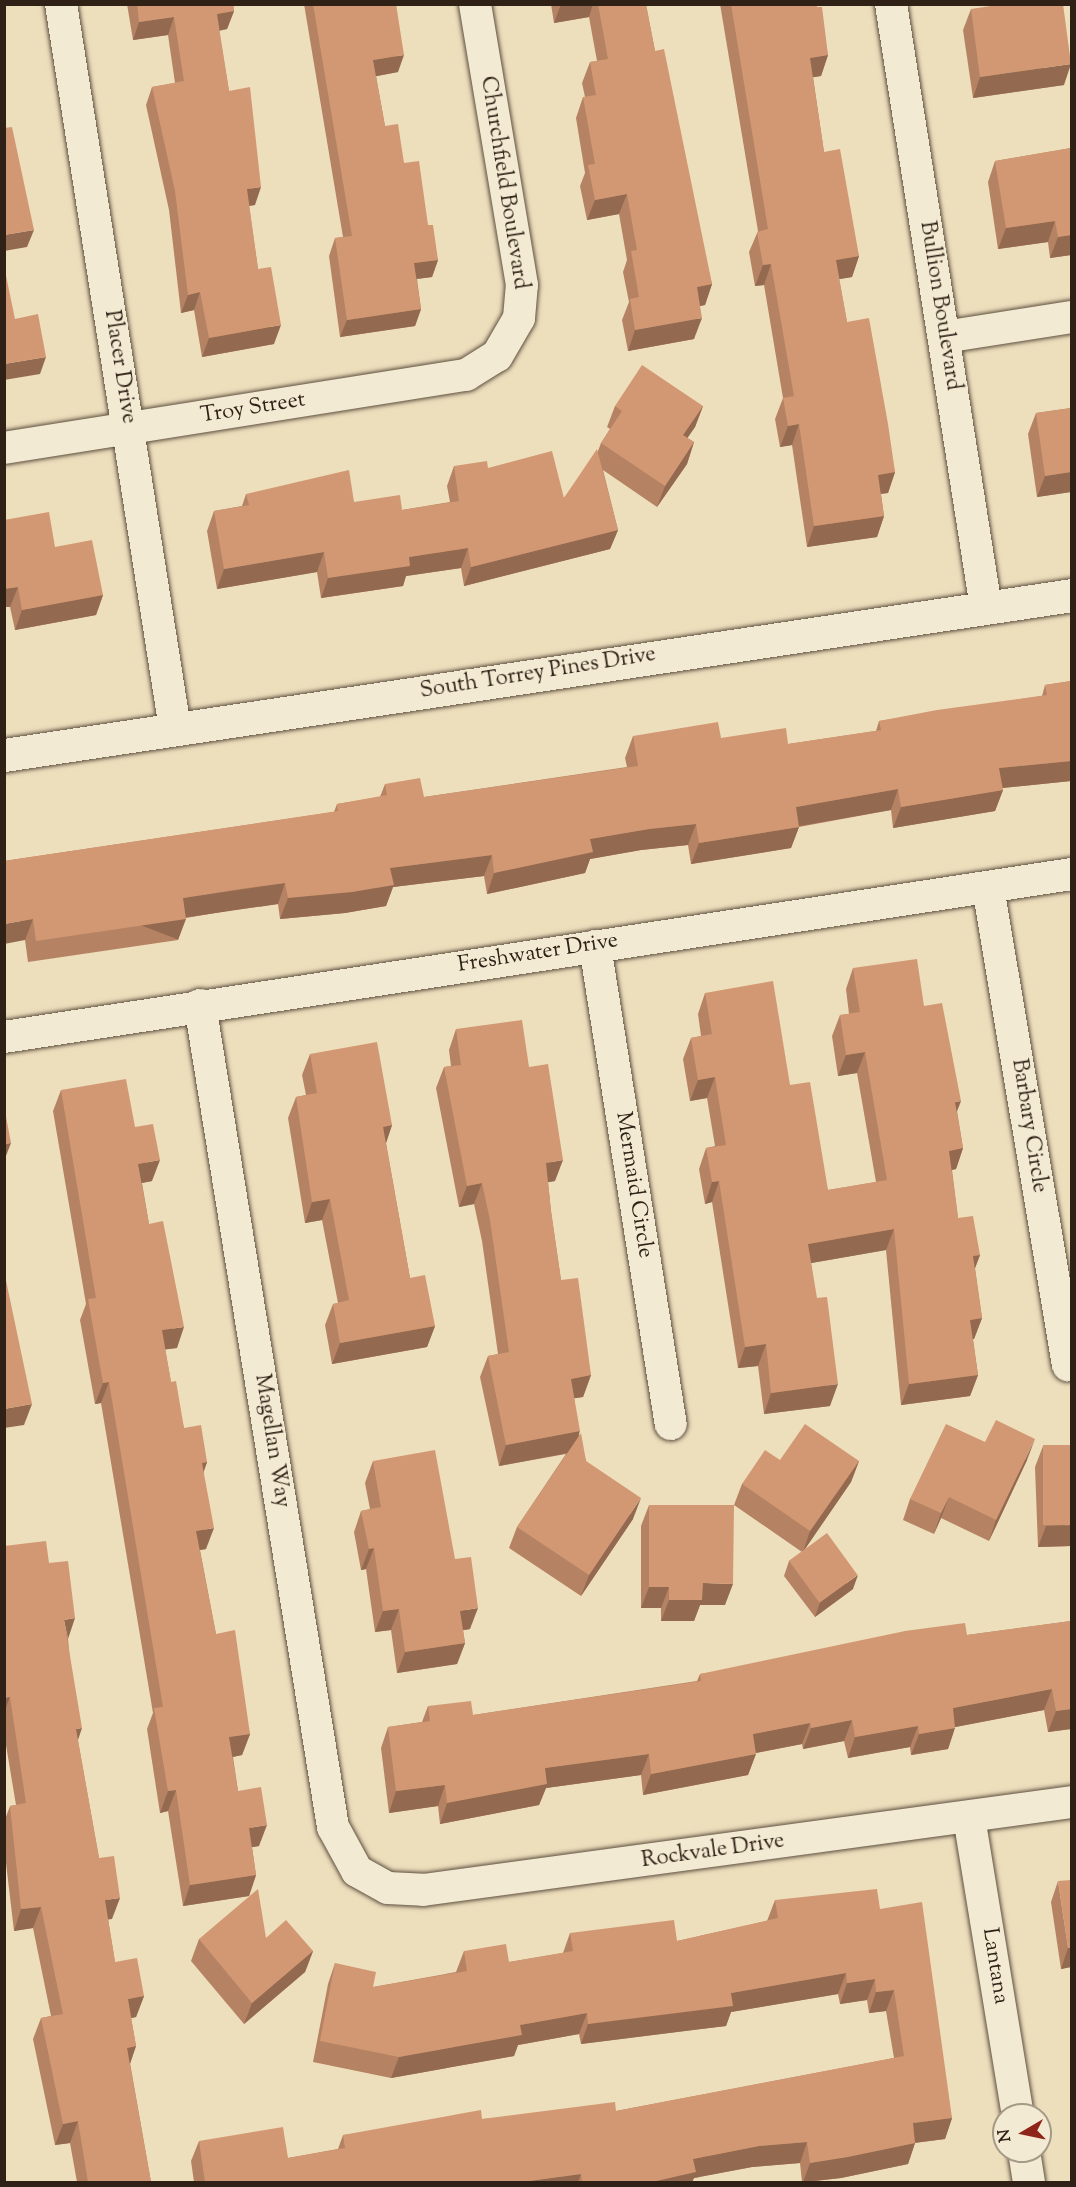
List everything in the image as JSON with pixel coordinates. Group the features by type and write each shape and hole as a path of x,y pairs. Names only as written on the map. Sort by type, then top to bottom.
{"main road":[{"name":"South Torrey Pines Drive","path":"4,755 1071,595"}],"street":[{"name":"Placer Drive","path":"61,4 130,429 175,729"},
{"name":"Churchfield Boulevard","path":"475,4 522,285 519,318 497,356"},
{"name":"Bullion Boulevard","path":"891,4 986,608"},
{"path":"944,337 1071,317"},
{"name":"Troy Street","path":"4,448 465,375 497,356"},
{"name":"Freshwater Drive","path":"4,1037 200,1005 1071,874"},
{"name":"Barbary Circle","path":"988,887 1068,1365"},
{"name":"Mermaid Circle","path":"595,946 671,1424"},
{"name":"Magellan Way","path":"200,1005 333,1827 357,1871"},
{"name":"Rockvale Drive","path":"357,1871 388,1888 423,1890 1071,1802"},
{"name":"Lantana","path":"969,1817 1016,2103"},
{"path":"1026,2163 1029,2182"}],"building":[{"path":"137,4 233,4 234,11 217,14 229,91 250,87 261,187 247,189 258,269 271,267 281,325 209,338 200,292 188,295 175,191 152,87 184,81 174,17 139,22"},
{"path":"313,4 396,4 404,55 373,60 385,126 398,124 404,163 419,161 428,225 433,225 438,260 414,263 421,309 347,320 335,238 352,236"},
{"path":"598,4 646,4 655,51 664,49 712,284 697,287 702,318 635,330 630,299 639,297 631,251 637,250 627,194 595,200 588,165 595,164 583,97 596,95 590,62 608,59"},
{"path":"731,4 816,4 817,7 822,7 828,55 810,58 824,152 840,149 859,256 836,260 847,322 869,318 888,424 895,472 878,475 884,516 814,526 799,424 788,426 783,398 794,396 771,264 763,265 757,232 768,229"},
{"path":"1004,4 1063,4 1071,64 980,77 971,9"},
{"path":"12,127 34,230 4,235 4,128"},
{"path":"1071,148 1071,235 1058,237 1055,221 1006,228 995,161"},
{"path":"4,266 15,319 38,314 46,357 4,364"},
{"path":"642,365 703,406 683,435 694,442 665,486 601,443 622,411 615,406"},
{"path":"1071,408 1071,472 1045,476 1036,413"},
{"path":"597,449 618,530 471,567 468,548 409,557 410,566 328,578 324,552 224,569 214,511 249,505 246,494 349,470 354,502 400,495 402,510 459,501 454,466 487,461 488,468 552,451 564,498"},
{"path":"49,512 55,547 92,540 103,595 22,610 18,587 4,589 4,520"},
{"path":"1071,681 1071,761 999,768 1003,790 901,807 898,789 796,807 799,827 699,843 696,824 649,829 590,839 593,852 494,873 492,855 390,868 394,885 352,892 288,898 285,883 240,889 183,898 186,919 36,941 33,919 4,924 4,861 338,811 337,804 387,795 385,784 420,778 424,797 638,766 633,736 718,722 721,738 786,728 788,744 881,730 879,721 937,710 1047,695 1045,685"},
{"path":"917,959 924,1006 942,1003 961,1101 955,1102 963,1148 949,1151 958,1218 973,1216 980,1255 973,1256 982,1318 970,1320 978,1375 909,1384 894,1229 808,1244 817,1298 827,1297 838,1384 771,1393 766,1344 745,1347 719,1181 712,1182 706,1148 726,1145 715,1077 698,1080 691,1038 712,1034 705,993 773,981 790,1085 810,1082 828,1190 887,1180 865,1052 846,1055 840,1015 860,1012 853,968"},
{"path":"522,1020 529,1067 548,1064 563,1160 546,1163 551,1211 561,1280 578,1278 591,1375 571,1379 580,1431 506,1445 488,1356 509,1352 490,1220 482,1183 467,1186 444,1067 461,1065 456,1029"},
{"path":"377,1042 392,1125 383,1127 410,1278 425,1275 435,1326 340,1343 333,1304 349,1300 330,1199 312,1202 296,1097 317,1093 310,1054"},
{"path":"126,1079 135,1127 153,1124 160,1160 138,1164 149,1224 163,1221 184,1327 162,1330 171,1382 176,1381 184,1428 201,1425 207,1462 202,1463 214,1528 196,1531 216,1634 235,1630 250,1734 229,1737 238,1791 261,1787 267,1825 249,1828 256,1875 190,1885 176,1790 168,1791 154,1708 163,1707 109,1382 103,1383 88,1299 96,1298 61,1090"},
{"path":"4,1106 11,1143 4,1144"},
{"path":"4,1271 32,1404 4,1409"},
{"path":"996,1420 1035,1439 996,1520 949,1497 941,1513 910,1499 946,1424 985,1442"},
{"path":"805,1424 859,1461 810,1531 742,1484 765,1450 780,1460"},
{"path":"581,1433 586,1461 641,1498 589,1575 517,1527"},
{"path":"1043,1445 1071,1445 1071,1525 1043,1525"},
{"path":"435,1450 455,1559 471,1557 478,1608 460,1611 465,1643 405,1652 399,1609 383,1611 374,1548 369,1549 361,1511 381,1507 373,1461"},
{"path":"649,1505 734,1505 733,1584 703,1583 702,1600 669,1600 669,1587 649,1587"},
{"path":"827,1533 858,1575 820,1603 789,1561"},
{"path":"46,1541 49,1563 68,1561 75,1618 64,1620 82,1728 76,1729 99,1858 114,1856 120,1898 105,1900 115,1962 137,1958 144,1996 128,1999 136,2046 127,2048 151,2182 88,2182 78,2121 63,2124 41,2018 63,2014 41,1907 21,1909 10,1806 26,1803 10,1697 4,1698 4,1546"},
{"path":"1071,1621 1071,1709 1056,1711 1052,1689 953,1708 955,1728 919,1734 918,1726 855,1737 852,1720 811,1728 810,1723 753,1734 756,1754 651,1774 649,1754 545,1768 547,1784 447,1803 445,1785 396,1791 388,1727 430,1721 428,1706 471,1701 473,1715 701,1681 700,1674 905,1631 965,1623 967,1635"},
{"path":"1071,1880 1071,1947 1068,1948 1058,1881"},
{"path":"258,1889 266,1938 286,1920 313,1951 252,2003 199,1939"},
{"path":"877,1889 880,1909 922,1902 952,2118 913,2123 915,2143 810,2163 807,2142 759,2146 693,2159 696,2172 652,2182 582,2182 581,2174 522,2182 205,2182 199,2141 283,2127 288,2158 345,2148 343,2135 481,2110 482,2119 615,2102 616,2111 904,2056 894,1990 876,1992 875,1979 847,1983 846,1973 731,1993 733,2006 588,2024 587,2013 520,2025 522,2035 399,2057 320,2041 335,1963 376,1972 373,1987 467,1971 464,1951 506,1944 509,1962 573,1951 570,1933 674,1920 677,1941 778,1918 775,1900"}]}
